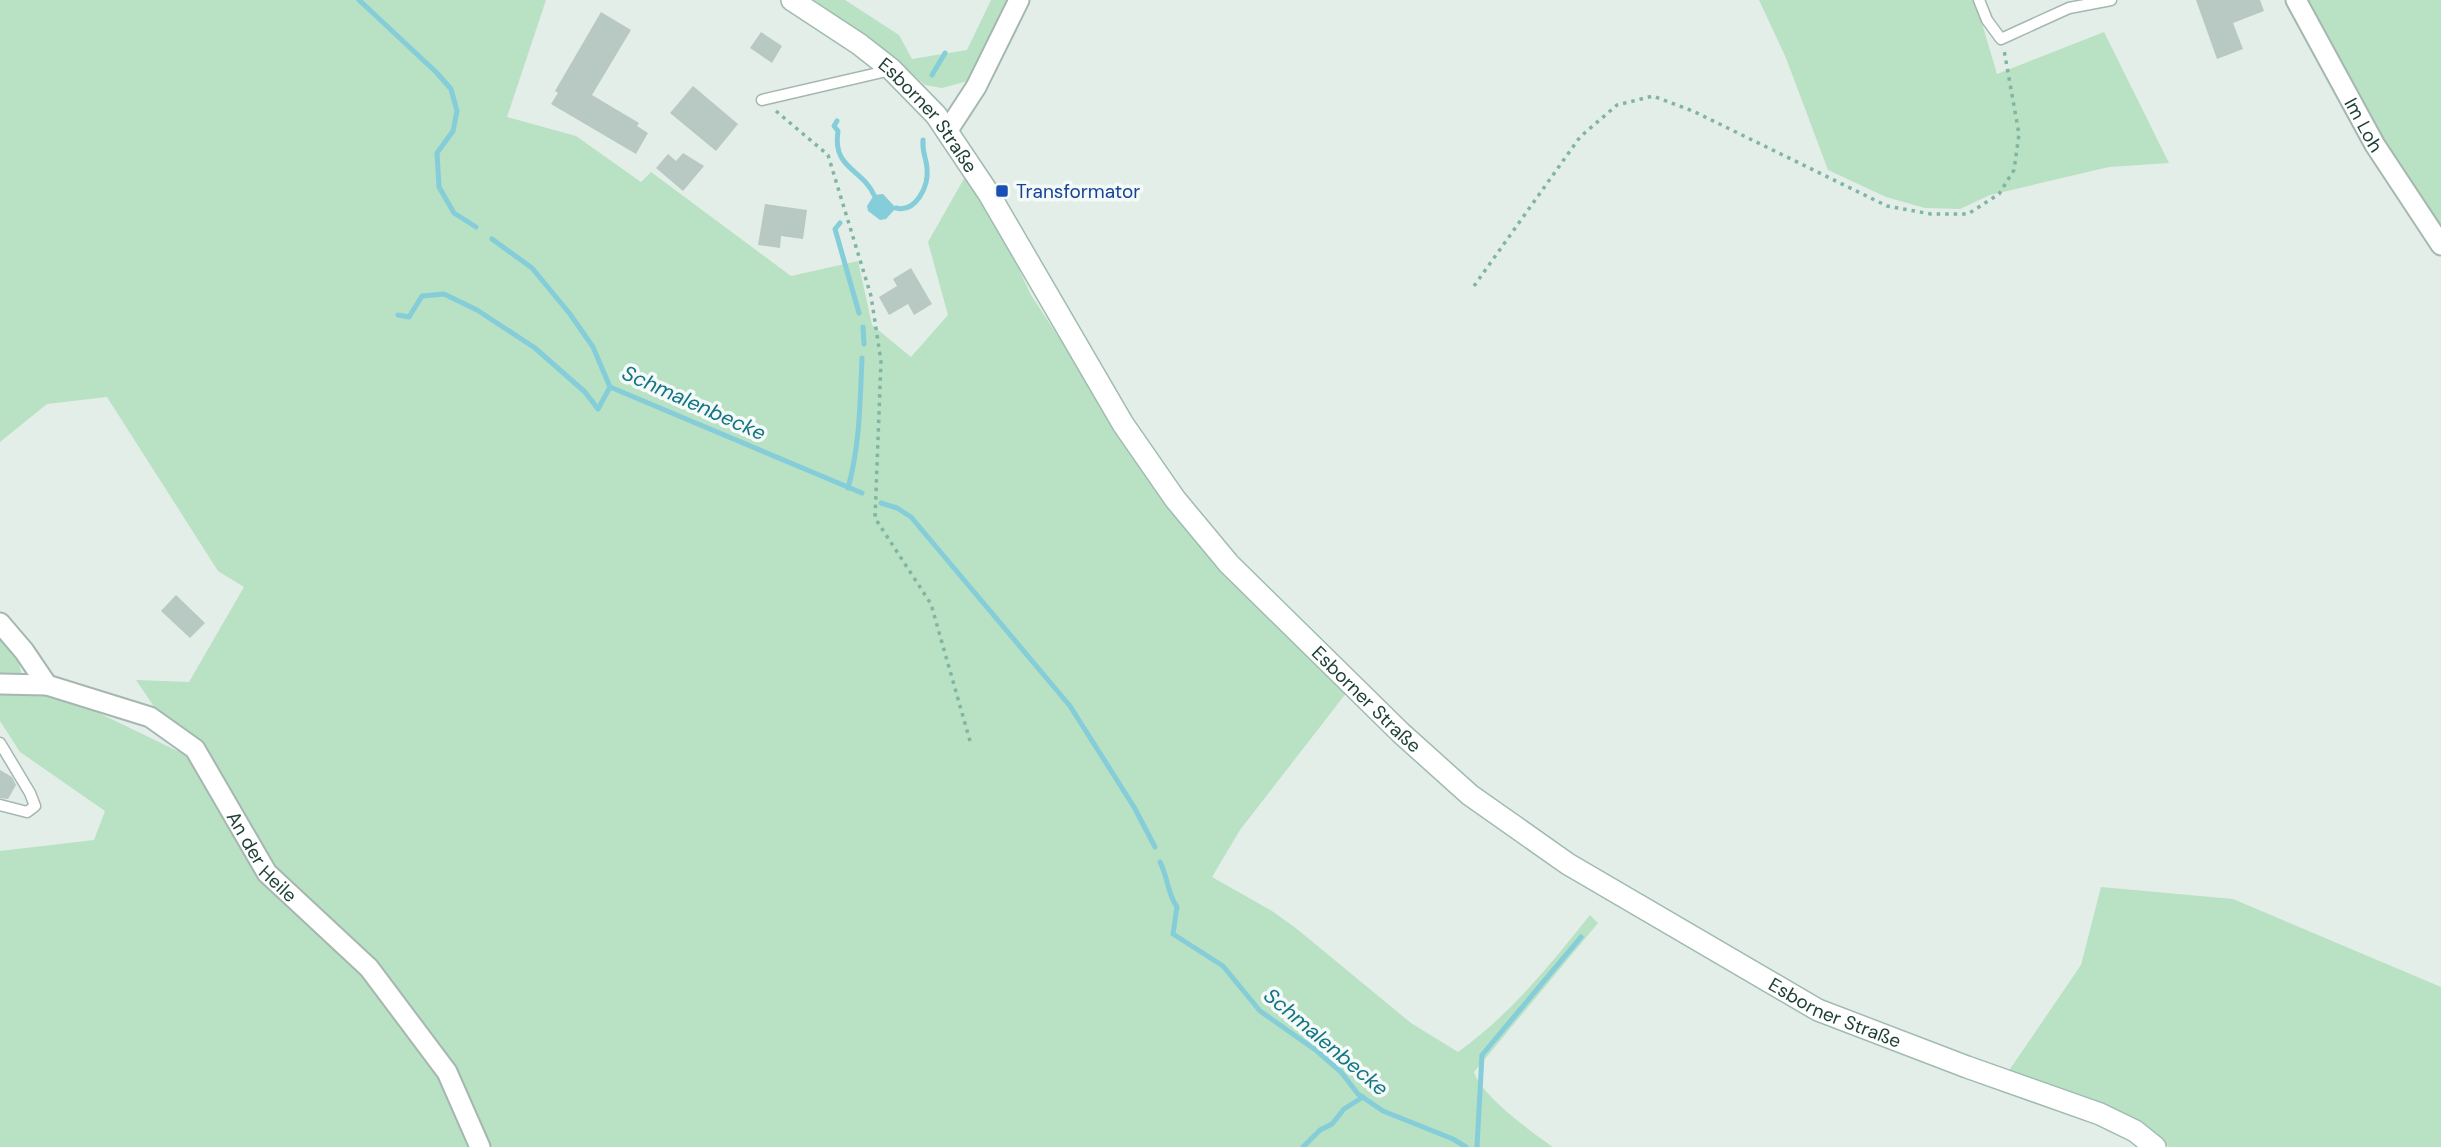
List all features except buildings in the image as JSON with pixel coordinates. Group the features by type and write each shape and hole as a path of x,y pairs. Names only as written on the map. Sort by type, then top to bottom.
{"main road":[{"name":"Esborner Straße","path":"792,0 859,44 891,69 936,115 989,194 1123,424 1175,499 1229,564 1402,733 1470,795 1568,864 1818,1010 2100,1114 2135,1131 2155,1147"}],"street":[{"path":"948,130 976,87 1019,0"},
{"name":"Im Loh","path":"2296,0 2375,145 2441,245"},
{"path":"0,623 24,651 47,685"},
{"name":"An der Heile","path":"0,684 47,685 150,717 195,749 267,873 369,968 447,1072 480,1147"}],"lane":[{"path":"1979,0 1987,20 2001,39 2078,3 2111,0"},
{"path":"762,100 891,69"},
{"path":"0,743 35,806 27,812 0,806"}],"path":[{"path":"1474,286 1580,136 1616,105 1653,96 1695,112 1887,206 1931,214 1968,214 1999,194 2014,170 2019,134 2001,39"},
{"path":"762,100 828,155 871,296 881,361 875,519 931,604 970,741"}],"green space":[{"path":"0,0 546,0 507,117 576,136 641,182 651,172 791,276 858,261 872,325 911,357 948,315 928,242 966,175 1005,240 1031,295 1152,480 1224,568 1347,692 1240,830 1212,877 1272,911 1411,1023 1458,1052 1513,1005 1590,915 1598,923 1474,1072 1497,1102 1553,1147 0,1147 0,851 94,840 105,811 20,752 0,721 0,690 46,690 192,758 262,875 352,959 363,951 266,863 201,743 157,711 136,680 189,682 244,587 218,571 107,397 47,404 0,442"},
{"path":"814,0 845,0 899,35 912,59 967,50 991,0 1008,0 968,81 942,88 925,85 886,51"},
{"path":"1759,0 1975,0 1997,74 2104,32 2169,163 2109,167 1990,195 1960,209 1925,208 1886,197 1828,170 1786,58"},
{"path":"2303,0 2441,0 2441,237 2376,139"},
{"path":"0,632 16,651 22,676 0,676"},
{"path":"2101,887 2233,899 2441,987 2441,1147 2169,1147 2160,1139 2008,1072 2081,965"}],"water":[{"path":"883,194 896,208 886,219 880,220 868,211 867,206 874,195"}],"waterway":[{"name":"Schmalenbecke","path":"359,0 451,89 457,111 453,131 437,153 439,187 454,213 476,227"},
{"path":"932,75 945,53"},
{"path":"837,121 834,126 838,131 839,153 874,195"},
{"path":"896,208 910,206 915,202 926,183 923,140"},
{"path":"840,223 835,229 859,313"},
{"name":"Schmalenbecke","path":"492,239 532,268 570,314 593,347 610,387 862,493"},
{"path":"398,315 409,317 422,296 444,294 477,310 535,348 585,392 598,409 610,387"},
{"path":"863,327 864,344"},
{"path":"848,488 857,440 862,358"},
{"name":"Schmalenbecke","path":"881,503 897,508 911,517 1070,706 1134,807 1155,847"},
{"name":"Schmalenbecke","path":"1160,862 1177,907 1173,934 1223,966 1260,1011 1317,1051 1341,1072 1358,1094 1383,1111 1453,1139 1466,1147"},
{"path":"1477,1147 1482,1055 1581,937"},
{"path":"1303,1147 1320,1130 1332,1124 1344,1109 1363,1097"}],"place":[{"name":"Transformator","path":"1002,191"}]}
